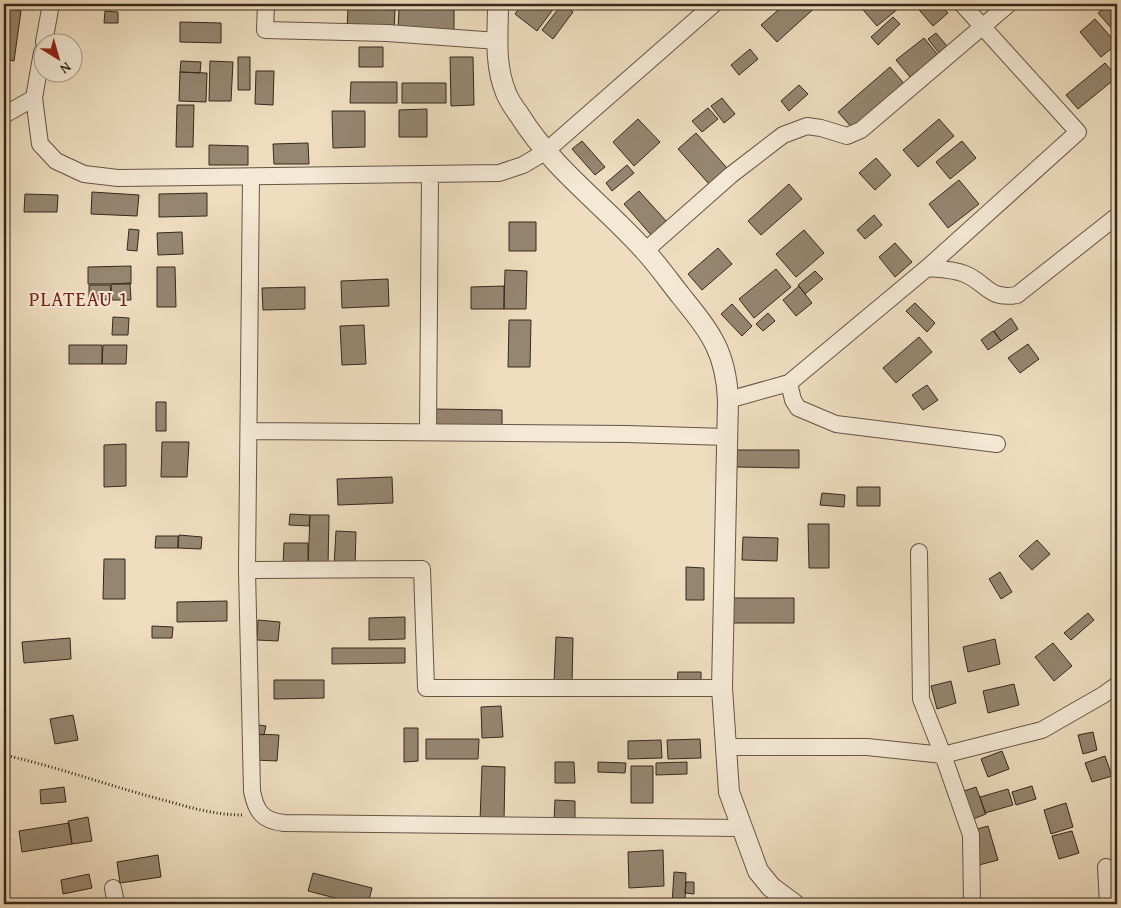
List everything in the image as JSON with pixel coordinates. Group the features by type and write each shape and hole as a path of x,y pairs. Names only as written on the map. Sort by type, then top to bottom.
{"street":[{"path":"46,32 51,4"},
{"path":"266,4 265,30 387,33 498,41"},
{"path":"498,4 497,64 506,94 545,152 645,251 699,319 714,340 721,356 727,381 728,400 722,688 729,792 758,871 771,887 794,904"},
{"path":"37,82 34,98 40,144 56,161 84,174 118,178 499,172 523,165 545,152 714,4"},
{"path":"728,400 789,383 926,268 1078,132 962,4"},
{"path":"645,251 731,175 783,135 807,126 847,136 861,130 1009,4"},
{"path":"4,115 34,98"},
{"path":"428,432 430,174"},
{"path":"251,177 247,570 252,792 254,802 262,815 275,822 284,824 741,828"},
{"path":"926,268 949,269 967,274 986,289 1004,297 1017,295 1117,216"},
{"path":"789,383 793,400 798,408 836,424 997,444"},
{"path":"249,431 628,434 727,437"},
{"path":"919,552 921,699 971,835 972,904"},
{"path":"247,570 422,569 426,688 722,688"},
{"path":"727,747 867,746 943,755 1042,730 1117,685"},
{"path":"1106,867 1108,904"},
{"path":"113,888 116,904"}],"path":[{"path":"4,755 72,772 184,806 226,815 262,815"}],"building":[{"path":"522,4 557,4 537,31 515,14"},
{"path":"562,4 573,12 553,39 542,30"},
{"path":"785,4 819,4 777,42 761,25"},
{"path":"858,4 895,4 899,8 877,26"},
{"path":"914,4 940,4 948,13 933,26"},
{"path":"979,4 991,4 984,10"},
{"path":"1110,4 1117,6 1117,27 1113,30 1098,13"},
{"path":"4,8 21,11 14,61 4,59"},
{"path":"348,8 395,10 394,31 347,30"},
{"path":"399,8 454,9 454,30 398,30"},
{"path":"105,11 118,12 118,23 104,23"},
{"path":"893,17 900,24 878,45 871,37"},
{"path":"1095,19 1117,44 1101,57 1080,32"},
{"path":"180,22 221,23 221,43 180,42"},
{"path":"936,33 947,46 939,53 928,39"},
{"path":"924,38 938,55 910,77 896,60"},
{"path":"359,47 383,47 383,67 359,67"},
{"path":"750,49 758,59 739,75 731,65"},
{"path":"238,57 250,57 250,90 238,90"},
{"path":"450,57 473,57 474,105 451,106"},
{"path":"181,61 201,62 200,73 180,72"},
{"path":"210,61 233,62 231,101 209,101"},
{"path":"1105,63 1117,77 1078,109 1066,95"},
{"path":"890,67 906,86 854,130 838,112"},
{"path":"256,71 274,71 273,105 255,104"},
{"path":"180,72 207,73 206,102 179,101"},
{"path":"4,79 6,79 6,101 4,101"},
{"path":"351,82 397,82 397,103 350,103"},
{"path":"402,83 446,83 446,103 402,103"},
{"path":"799,85 808,94 789,111 781,101"},
{"path":"722,98 735,114 724,123 711,106"},
{"path":"177,105 194,105 193,147 176,147"},
{"path":"708,108 718,119 702,132 692,121"},
{"path":"427,109 427,137 399,137 399,110"},
{"path":"332,111 365,111 365,147 333,148"},
{"path":"638,119 660,142 634,166 613,142"},
{"path":"939,119 954,136 918,167 903,150"},
{"path":"696,133 727,168 709,184 678,149"},
{"path":"582,141 605,167 595,175 572,149"},
{"path":"962,141 976,158 950,179 936,162"},
{"path":"308,143 309,164 274,164 273,144"},
{"path":"209,145 248,146 248,165 209,165"},
{"path":"876,158 891,175 875,190 859,173"},
{"path":"627,165 634,173 612,191 606,183"},
{"path":"959,180 979,204 948,228 929,204"},
{"path":"789,184 802,199 761,235 748,221"},
{"path":"639,191 667,222 652,236 624,204"},
{"path":"92,192 139,195 137,216 91,214"},
{"path":"207,193 207,216 159,217 159,194"},
{"path":"25,194 58,195 57,212 24,212"},
{"path":"874,215 882,225 865,239 857,230"},
{"path":"509,222 536,222 536,251 509,251"},
{"path":"129,229 139,230 137,251 127,250"},
{"path":"804,230 824,253 796,277 776,254"},
{"path":"182,232 183,254 158,255 157,233"},
{"path":"895,243 912,262 895,277 879,257"},
{"path":"718,248 732,264 702,290 688,274"},
{"path":"131,266 131,284 88,284 88,267"},
{"path":"157,267 175,267 176,307 157,307"},
{"path":"776,269 791,287 754,318 739,299"},
{"path":"505,270 527,271 526,309 504,309"},
{"path":"815,271 823,279 805,294 798,285"},
{"path":"388,279 389,306 342,308 341,281"},
{"path":"130,283 131,300 112,300 111,284"},
{"path":"89,285 110,285 112,300 89,299"},
{"path":"504,286 504,309 471,309 471,287"},
{"path":"799,286 812,303 796,316 783,300"},
{"path":"305,287 305,309 263,310 262,288"},
{"path":"915,303 935,323 927,332 906,311"},
{"path":"732,304 752,326 742,336 721,314"},
{"path":"768,313 775,321 763,331 756,324"},
{"path":"113,317 129,318 128,335 112,335"},
{"path":"1011,318 1018,329 1001,341 994,331"},
{"path":"509,320 531,320 530,367 508,367"},
{"path":"364,325 366,364 342,365 340,326"},
{"path":"993,331 1001,341 988,350 981,340"},
{"path":"919,337 932,352 896,383 883,368"},
{"path":"1028,344 1039,359 1020,373 1008,358"},
{"path":"69,345 102,345 102,364 69,364"},
{"path":"103,345 127,345 126,364 102,364"},
{"path":"927,385 938,400 923,410 912,395"},
{"path":"156,402 166,402 166,431 156,431"},
{"path":"434,409 502,410 502,430 433,430"},
{"path":"162,442 189,442 187,477 161,477"},
{"path":"126,444 126,486 104,487 104,445"},
{"path":"736,450 799,450 799,468 736,467"},
{"path":"392,477 393,503 338,505 337,479"},
{"path":"857,487 880,487 880,506 857,506"},
{"path":"822,493 845,495 844,507 820,505"},
{"path":"290,514 310,515 309,526 289,525"},
{"path":"310,515 329,515 328,566 308,566"},
{"path":"808,524 829,524 829,568 809,568"},
{"path":"336,531 356,532 355,566 334,566"},
{"path":"179,535 202,537 201,549 178,548"},
{"path":"156,536 178,536 178,548 155,548"},
{"path":"743,537 778,538 777,561 742,560"},
{"path":"1037,540 1050,554 1032,570 1019,556"},
{"path":"284,543 308,543 308,566 283,565"},
{"path":"104,559 125,559 125,599 103,599"},
{"path":"686,567 704,568 704,600 686,600"},
{"path":"1000,572 1012,592 1001,599 989,579"},
{"path":"733,598 794,598 794,623 732,623"},
{"path":"227,601 227,621 177,622 177,602"},
{"path":"1088,613 1094,620 1071,640 1064,633"},
{"path":"405,617 405,639 369,640 369,618"},
{"path":"258,620 280,622 278,641 257,640"},
{"path":"152,626 173,627 172,638 152,638"},
{"path":"556,637 573,638 572,683 554,683"},
{"path":"70,638 71,659 24,663 22,642"},
{"path":"995,639 1000,664 968,672 963,647"},
{"path":"1053,643 1072,666 1054,681 1035,657"},
{"path":"332,648 405,648 405,663 332,664"},
{"path":"678,672 701,672 701,685 677,685"},
{"path":"274,680 324,680 324,698 274,699"},
{"path":"951,681 956,703 937,709 931,686"},
{"path":"1014,684 1019,705 988,713 983,691"},
{"path":"501,706 503,737 482,738 481,707"},
{"path":"73,715 78,740 55,744 50,719"},
{"path":"259,725 266,726 264,735 257,734"},
{"path":"404,728 418,728 418,761 404,762"},
{"path":"1093,732 1097,750 1083,754 1078,735"},
{"path":"256,734 279,735 277,761 255,760"},
{"path":"426,739 479,739 478,759 426,759"},
{"path":"700,739 701,758 668,759 667,740"},
{"path":"661,740 662,758 628,759 628,741"},
{"path":"1002,751 1009,769 988,777 981,759"},
{"path":"1105,756 1112,776 1092,782 1085,763"},
{"path":"555,762 574,762 575,783 555,783"},
{"path":"598,762 626,763 625,773 598,772"},
{"path":"687,762 687,774 656,775 656,763"},
{"path":"482,766 505,767 504,822 480,821"},
{"path":"631,766 653,766 653,803 631,803"},
{"path":"1032,786 1036,799 1016,805 1012,792"},
{"path":"64,787 66,802 41,804 40,790"},
{"path":"976,787 986,814 968,821 958,793"},
{"path":"1008,789 1013,805 985,813 980,797"},
{"path":"555,800 575,801 575,821 554,820"},
{"path":"1066,803 1073,827 1051,834 1044,810"},
{"path":"88,817 92,841 72,844 68,821"},
{"path":"4,819 6,819 10,840 4,841"},
{"path":"69,823 72,844 22,852 19,831"},
{"path":"988,826 998,860 979,865 970,831"},
{"path":"1072,831 1079,853 1059,859 1052,836"},
{"path":"663,850 664,886 629,888 628,852"},
{"path":"158,855 161,877 120,883 117,862"},
{"path":"674,872 686,873 685,904 672,904"},
{"path":"313,873 372,888 368,904 358,904 308,891"},
{"path":"89,874 92,888 63,894 61,880"},
{"path":"686,882 694,882 694,894 685,893"},
{"path":"47,898 48,904 25,904 25,902"},
{"path":"613,900 668,900 668,904 613,904"},
{"path":"554,901 587,902 587,904 554,904"}],"district":[{"name":"PLATEAU 1","path":"79,298"}]}
